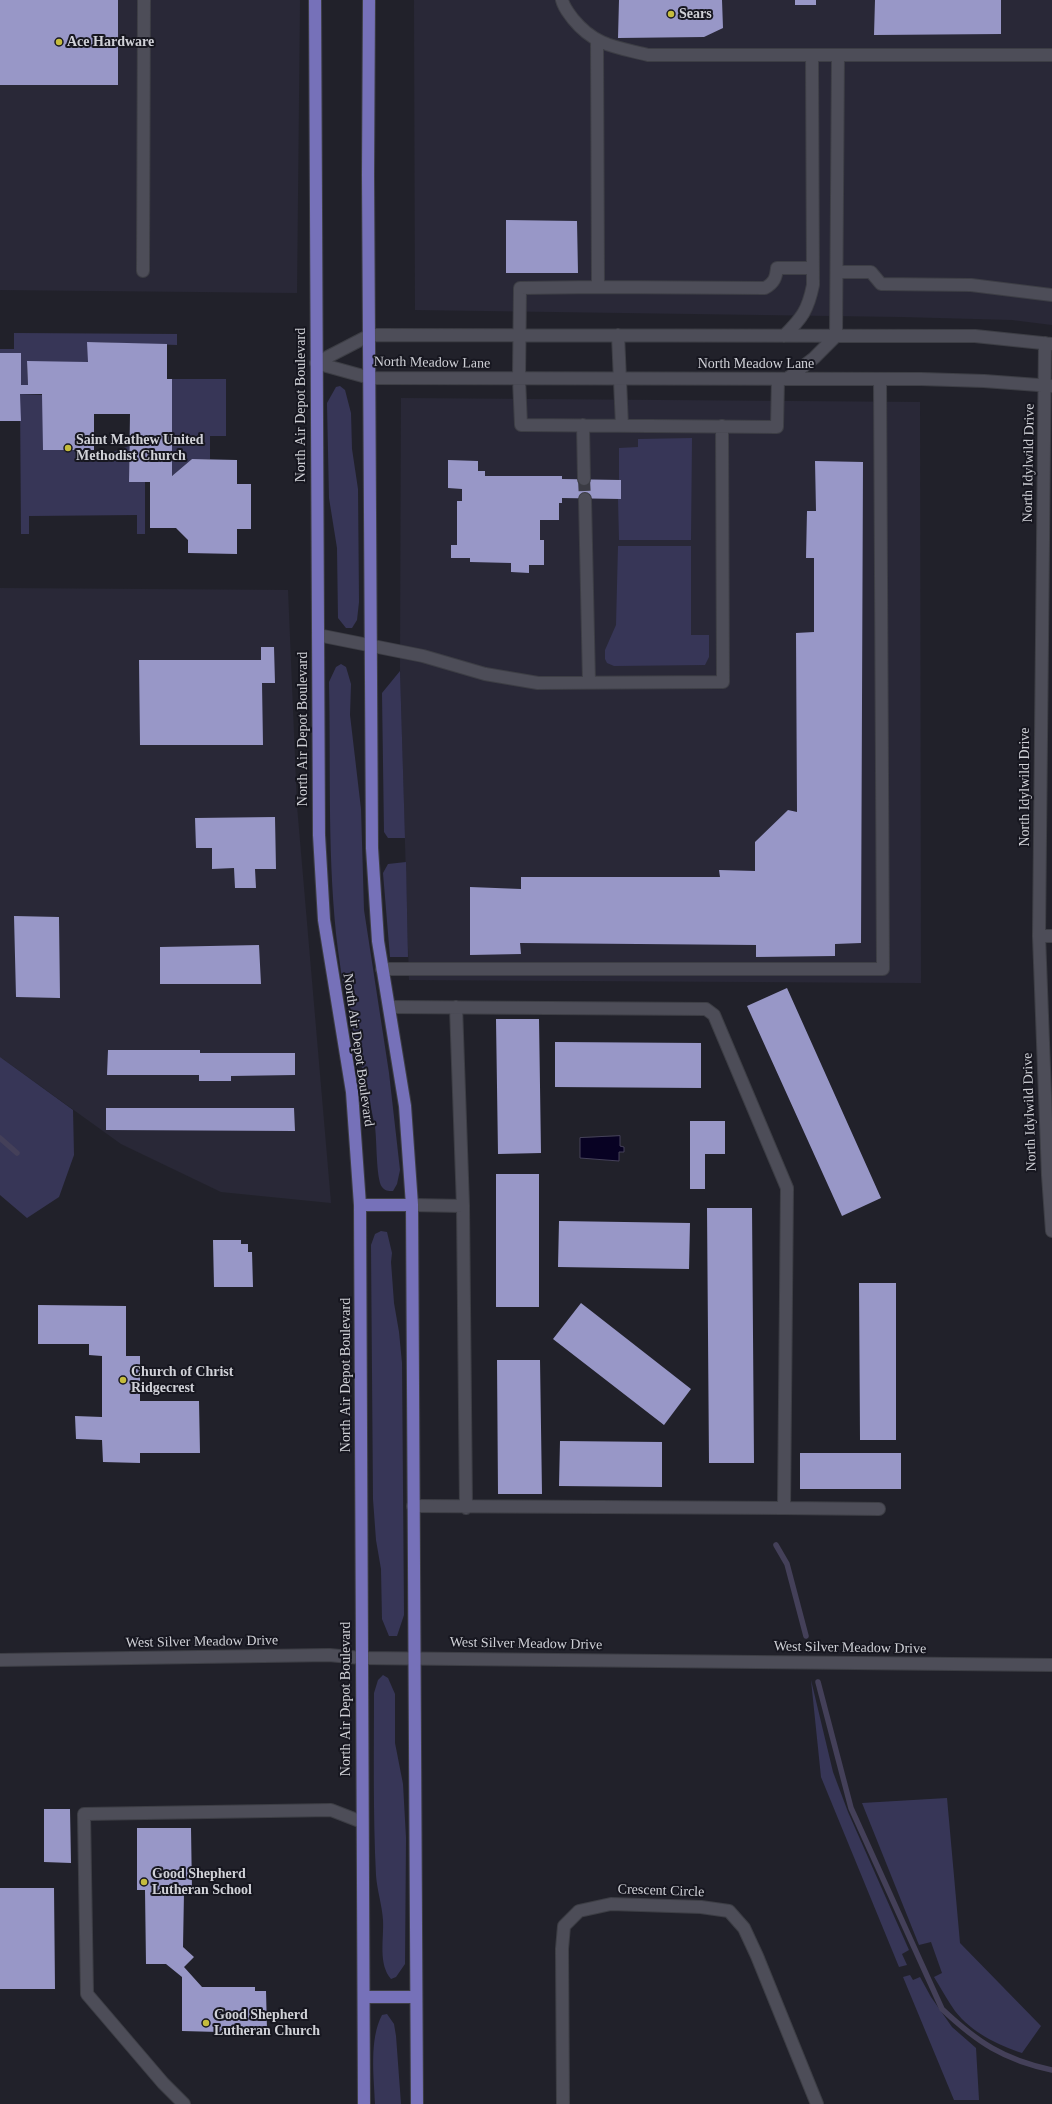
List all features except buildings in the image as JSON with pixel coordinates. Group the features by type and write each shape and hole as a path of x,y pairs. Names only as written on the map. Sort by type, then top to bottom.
{"main road":[{"name":"North Air Depot Boulevard","path":"315,0 316,363 321,878 328,953 352,1092 360,1205 364,2104"},
{"path":"369,0 368,175 372,848 378,941 405,1106 412,1205 417,2104"},
{"path":"360,1205 412,1205"},
{"path":"364,1997 416,1997"}],"street":[{"path":"142,271 144,0"},
{"path":"562,0 564,8 581,29 603,44 648,54 1052,54"},
{"path":"597,40 598,288"},
{"path":"784,336 801,319 810,303 813,285 812,54"},
{"path":"813,268 777,268 776,278 772,284 765,288 520,288 519,379 521,425 777,427 782,379 814,358 836,336 838,54"},
{"path":"836,272 871,272 881,284 971,285 1052,295"},
{"name":"North Meadow Lane","path":"316,363 370,335 975,336 1049,344"},
{"path":"618,335 622,426"},
{"name":"North Idylwild Drive","path":"1049,344 1047,690 1039,936 1052,1231"},
{"name":"North Meadow Lane","path":"316,363 370,378 880,379 984,381 1048,386"},
{"path":"382,969 883,968 880,379"},
{"path":"583,425 584,480"},
{"path":"318,635 423,656 485,674 538,683 723,682 722,426"},
{"path":"585,499 589,682"},
{"path":"1039,936 1052,936"},
{"path":"390,1007 706,1009 714,1015 787,1188 784,1508"},
{"path":"456,1007 463,1206 466,1508"},
{"path":"412,1205 463,1206"},
{"path":"413,1506 466,1508 879,1509"},
{"name":"West Silver Meadow Drive","path":"0,1660 329,1655 361,1658 1052,1665"},
{"path":"184,2104 162,2083 121,2032 87,1994 84,1814 331,1810 362,1822"},
{"name":"Crescent Circle","path":"563,2104 562,1949 564,1926 579,1911 611,1904 701,1907 729,1911 744,1928 748,1935 817,2104"}],"shaded area":[{"path":"0,0 300,0 297,293 0,290"},
{"path":"414,0 1052,0 1052,325 1012,320 902,317 415,310"},
{"path":"14,333 177,334 177,345 88,342 88,362 27,362 28,385 21,385 21,354 0,353 0,349 14,349"},
{"path":"172,379 226,379 226,436 210,436 210,459 192,459 172,476"},
{"path":"340,386 345,390 351,413 352,449 358,489 359,602 357,620 352,628 346,628 338,618 337,548 329,498 327,403 336,387"},
{"path":"20,394 43,395 91,450 92,460 129,446 129,481 145,482 145,534 137,534 137,515 29,516 29,534 21,534"},
{"path":"401,398 920,402 921,983 409,980 400,671"},
{"path":"692,438 691,540 619,540 618,499 621,499 621,480 619,480 619,448 638,447 638,439"},
{"path":"618,546 691,546 691,635 709,635 709,657 705,665 614,666 607,663 605,659 605,650 616,625"},
{"path":"0,588 288,590 297,806 331,1203 221,1192 121,1144 0,1057"},
{"path":"341,664 346,667 351,684 350,715 361,809 364,910 389,1073 400,1170 397,1184 393,1191 383,1188 380,1183 375,1127 345,995 338,950 332,883 329,682 336,667"},
{"path":"400,671 405,838 388,838 384,832 382,693"},
{"path":"406,862 408,957 390,957 383,873 388,864"},
{"path":"0,1057 73,1110 74,1155 59,1197 27,1218 0,1195"},
{"path":"620,1136 620,1146 624,1147 624,1152 619,1152 619,1161 580,1158 580,1138"},
{"path":"381,1231 387,1232 392,1253 391,1262 394,1303 402,1363 404,1615 397,1636 389,1636 382,1619 381,1569 376,1540 373,1499 371,1245 375,1234"},
{"path":"383,1675 388,1678 395,1694 395,1743 403,1784 406,1838 405,1964 396,1977 391,1979 384,1966 382,1951 383,1920 377,1886 374,1829 374,1693 378,1680"},
{"path":"811,1680 833,1772 848,1812 909,1950 902,1954 907,1965 899,1967 821,1777"},
{"path":"947,1798 960,1943 1041,2026 1022,2053 994,2042 977,2031 961,2019 949,2003 934,1977 942,1973 931,1942 919,1945 862,1803"},
{"path":"910,1975 913,1980 920,1977 931,1997 952,2027 976,2048 979,2100 954,2100 903,1977"},
{"path":"387,2014 394,2024 396,2036 401,2104 375,2104 373,2058 375,2036 382,2015"}],"waterway":[{"path":"0,1138 17,1153"},
{"path":"776,1545 787,1564 806,1636"},
{"path":"818,1682 851,1808 942,2009 967,2031 992,2048 1019,2061 1052,2070"}],"tunnel":[{"path":"584,479 585,499"}],"place":[{"name":"Sears","path":"671,14"},
{"name":"Ace Hardware","path":"59,42"},
{"name":"Saint Mathew United Methodist Church","path":"68,448"},
{"name":"Church of Christ Ridgecrest","path":"123,1380"},
{"name":"Good Shepherd Lutheran School","path":"144,1882"},
{"name":"Good Shepherd Lutheran Church","path":"206,2023"}]}
